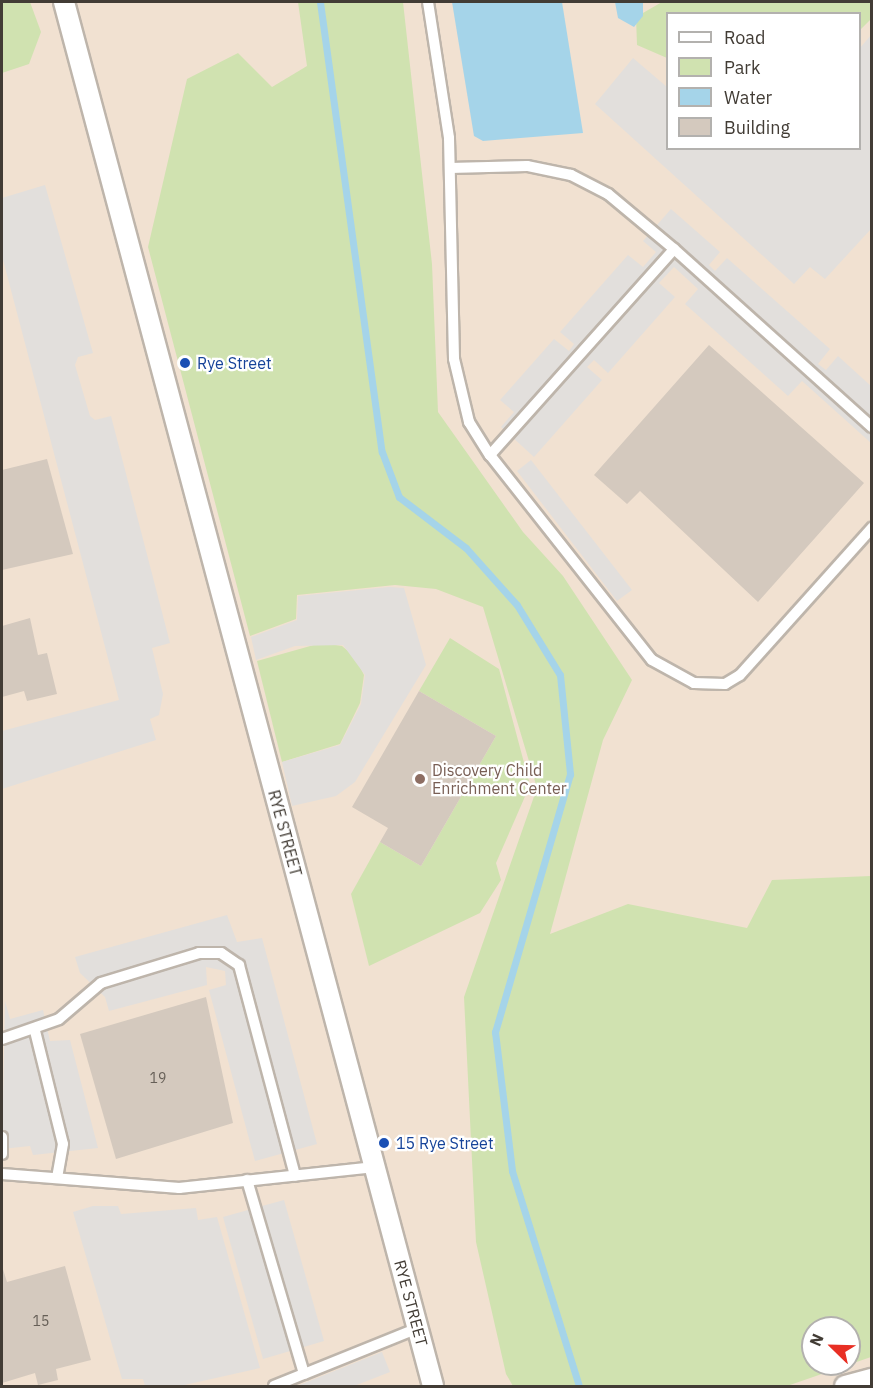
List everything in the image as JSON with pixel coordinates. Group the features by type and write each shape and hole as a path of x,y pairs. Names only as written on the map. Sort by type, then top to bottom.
{"street":[{"name":"RYE STREET","path":"64,2 433,1386"},
{"path":"845,1386 872,1379"}],"lane":[{"path":"428,2 450,168 456,370 469,422 490,455 652,660 694,683 725,684 740,675 872,528"},
{"path":"450,168 527,166 571,175 608,194 674,249 872,426"},
{"path":"490,455 674,249"},
{"path":"2,1039 35,1031 73,1012 101,983 200,953 221,953 240,965 295,1176"},
{"path":"35,1031 63,1144 57,1177"},
{"path":"2,1137 2,1154"},
{"path":"2,1174 179,1188 375,1167"},
{"path":"247,1180 304,1374"},
{"path":"274,1386 418,1328"}],"shaded area":[{"path":"2,2 871,2 871,1386 2,1386"},
{"path":"871,35 871,229 825,279 810,267 794,284 595,104 633,58 666,86 666,150 861,150 861,47"},
{"path":"45,185 93,353 78,357 75,365 90,416 95,420 111,416 170,643 152,648 163,694 159,715 150,719 156,740 2,789 2,731 119,700 2,256 2,198"},
{"path":"671,209 720,252 709,265 715,271 727,258 830,349 818,364 826,370 838,356 871,386 871,443 802,381 788,396 685,304 698,289 674,267 659,283 675,297 608,373 594,360 587,367 602,380 534,457 501,427 514,412 500,400 554,339 569,351 574,344 560,332 628,255 643,267 656,252 643,241"},
{"path":"531,460 632,590 617,601 517,471"},
{"path":"389,587 404,588 426,665 355,782 336,796 292,806 282,762 340,745 361,704 365,675 343,645 295,646 256,660 251,637 297,620 298,596"},
{"path":"227,915 237,942 262,938 317,1144 255,1161 209,990 226,985 225,971 206,967 207,985 109,1011 105,997 80,973 75,957"},
{"path":"5,1001 10,1019 43,1010 50,1041 70,1040 98,1148 33,1155 30,1146 2,1149"},
{"path":"284,1200 324,1341 263,1359 223,1217"},
{"path":"93,1206 118,1206 121,1214 196,1208 198,1220 217,1217 260,1368 180,1386 145,1386 143,1379 122,1379 73,1212"},
{"path":"382,1352 390,1372 354,1386 297,1386"}],"green space":[{"path":"2,2 30,2 41,32 29,64 2,73"},
{"path":"298,2 403,2 432,264 438,412 523,532 563,576 632,680 603,740 550,934 628,904 747,928 772,880 871,876 871,1357 861,1360 861,1316 801,1316 801,1376 816,1376 787,1386 513,1386 506,1374 476,1242 464,997 537,788 483,607 436,589 395,585 297,595 296,619 250,636 148,247 187,79 238,53 272,87 307,66"},
{"path":"662,2 871,2 871,19 861,29 861,12 666,12 666,58 637,45 636,17"},
{"path":"450,638 499,669 530,785 496,863 501,880 480,913 369,966 351,894 380,842 421,866 496,736 419,691"},
{"path":"321,643 342,646 355,657 364,675 360,703 340,744 282,762 257,661"}],"water":[{"path":"452,2 562,2 583,133 483,141 474,136"},
{"path":"615,2 643,2 643,16 634,27 618,18"}],"building":[{"path":"709,345 864,483 758,602 640,491 627,504 594,475"},
{"path":"47,459 73,554 2,570 2,470"},
{"path":"30,618 38,655 47,653 57,694 27,701 24,691 2,697 2,626"},
{"name":"Discovery Child Enrichment Center","path":"419,691 496,736 421,866 380,842 388,828 352,807"},
{"path":"206,997 233,1123 116,1159 80,1034"},
{"path":"2,1266 7,1282 65,1266 91,1360 56,1369 58,1380 38,1385 35,1373 2,1383"}],"waterway":[{"path":"320,2 382,452 399,497 466,548 517,605 560,675 570,774 495,1032 512,1171 579,1386"}],"place":[{"name":"Rye Street","path":"185,363"},
{"name":"Discovery Child Enrichment Center","path":"420,779"},
{"name":"15 Rye Street","path":"384,1143"}]}
